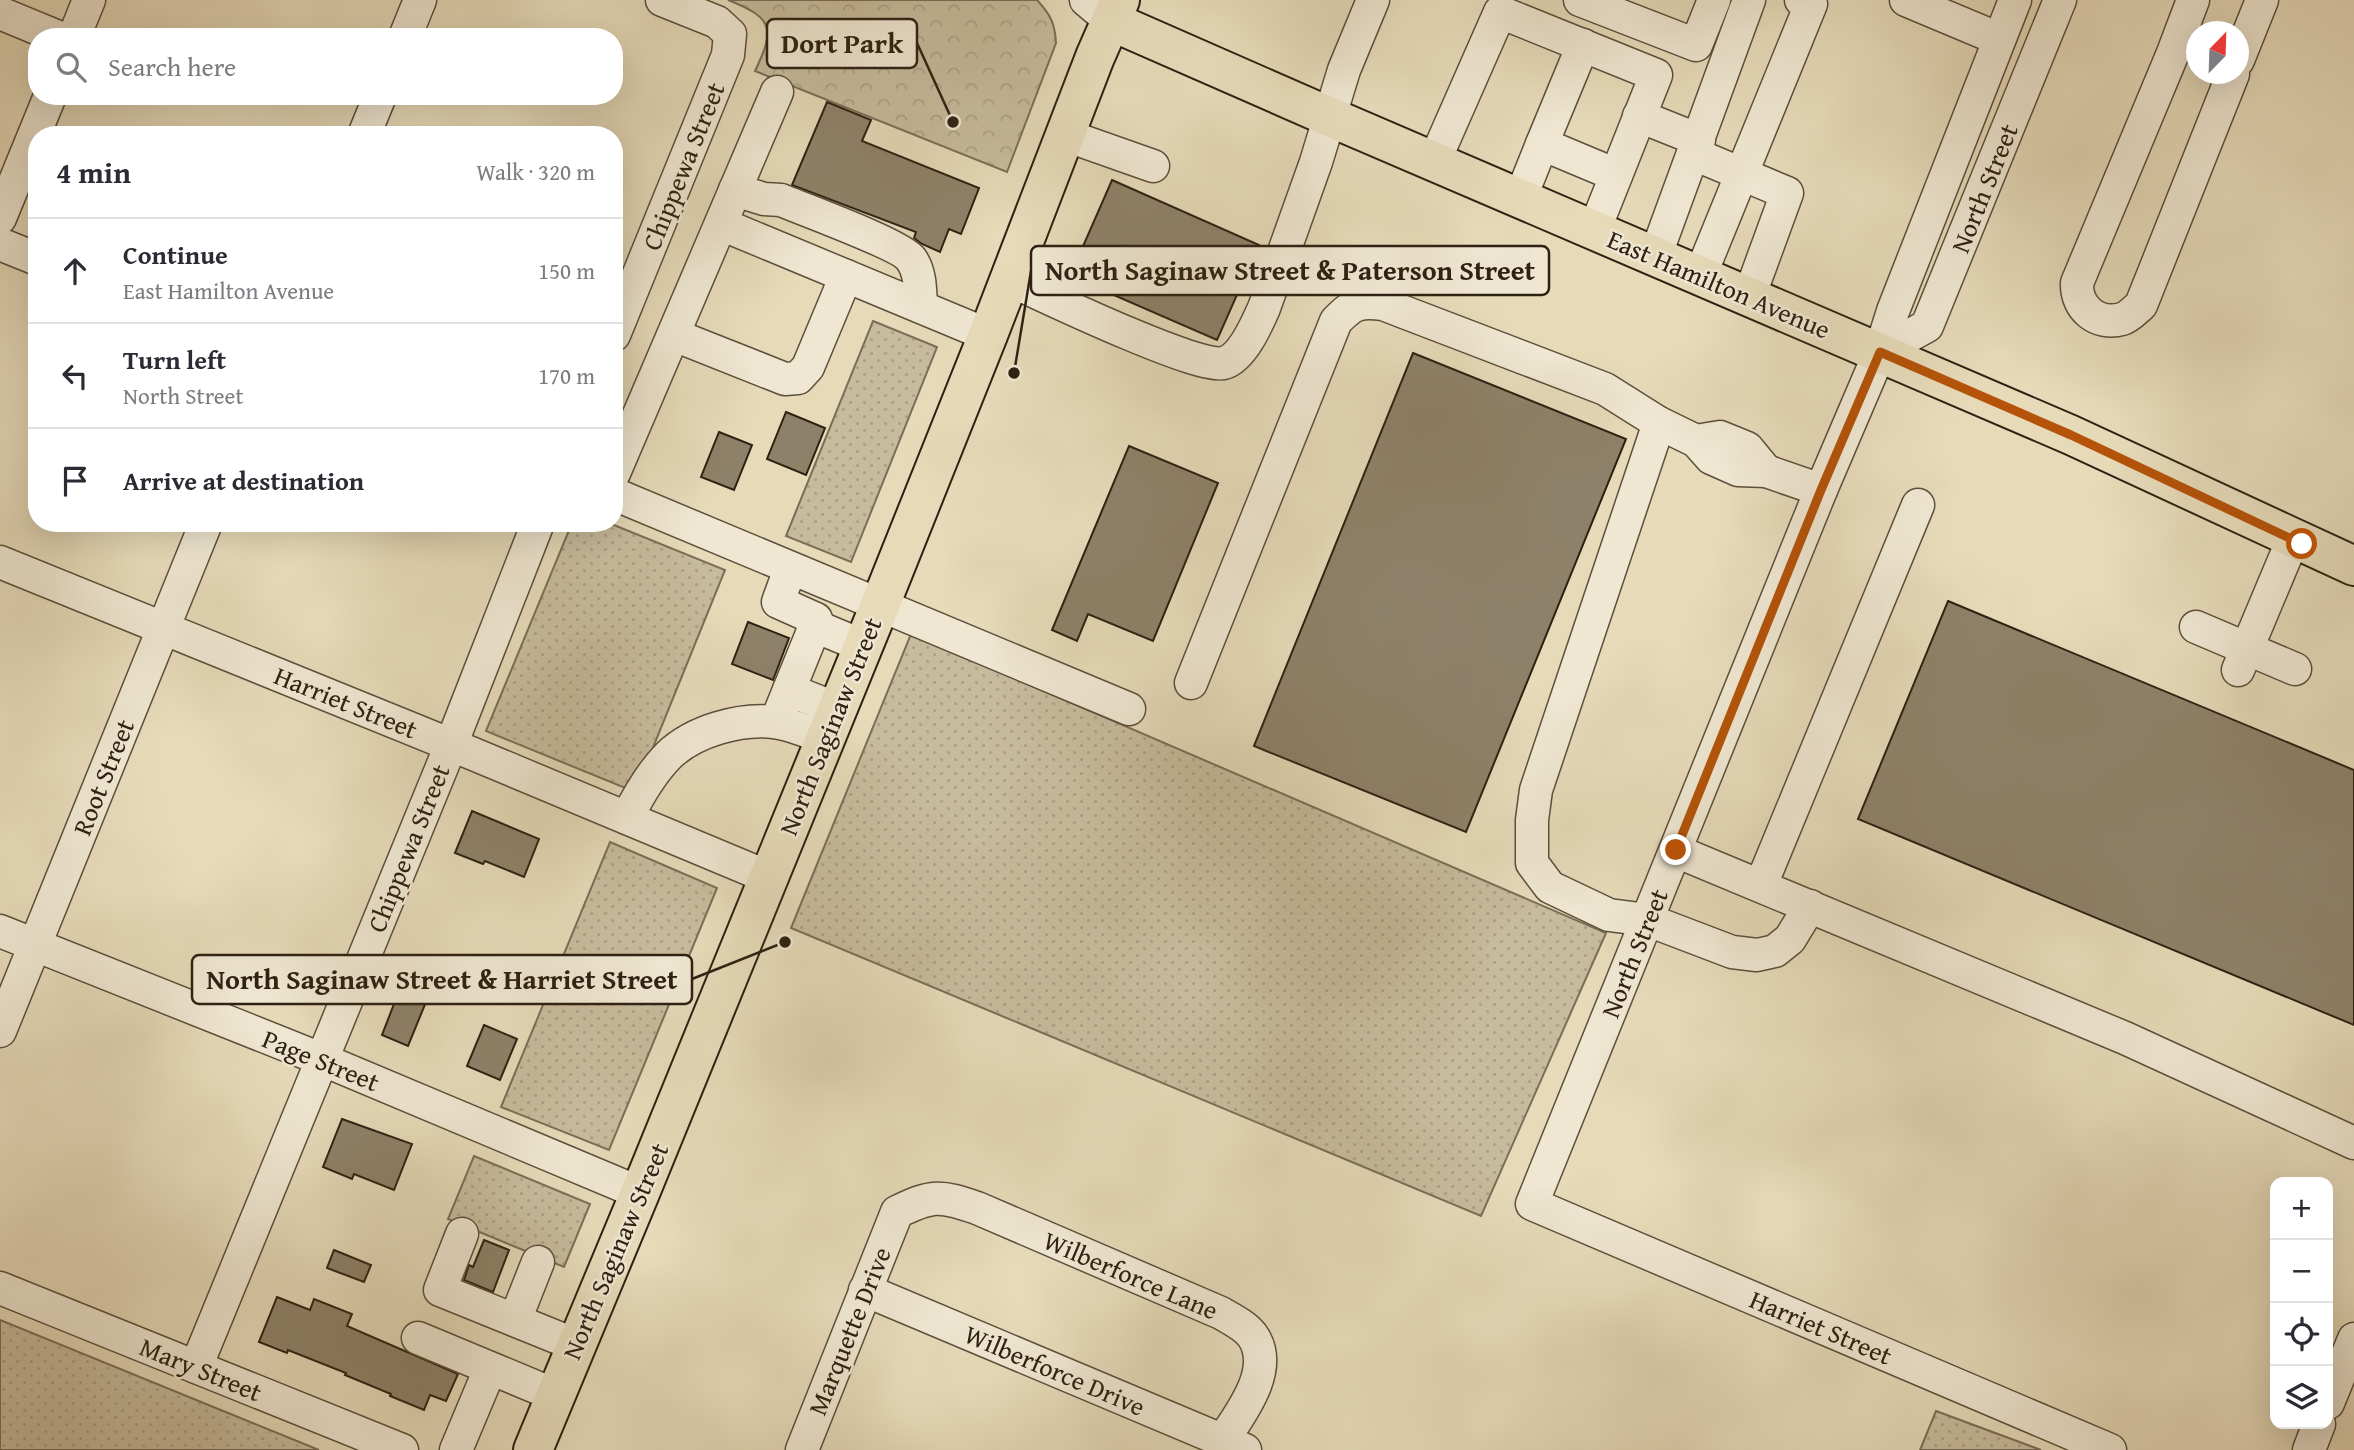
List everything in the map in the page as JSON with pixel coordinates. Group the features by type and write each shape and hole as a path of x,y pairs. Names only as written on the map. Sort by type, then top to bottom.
{"main road":[{"name":"East Hamilton Avenue","path":"1106,7 1330,117 2071,435 2354,566"},
{"name":"North Saginaw Street","path":"533,1450 880,605 1010,280 1065,135 1106,7"}],"street":[{"path":"78,28 89,0"},
{"path":"408,28 419,0"},
{"name":"Chippewa Street","path":"623,313 728,55 730,34 717,22 662,0"},
{"path":"1010,280 1148,341 1201,360 1227,363 1255,331 1344,70 1373,0"},
{"path":"1580,0 1696,45 1714,0"},
{"path":"1655,257 1749,0"},
{"path":"1700,276 1811,4 1801,0"},
{"path":"1906,0 1999,39"},
{"name":"North Street","path":"1532,1204 1821,490 1880,352 1893,312 2015,0"},
{"name":"North Street","path":"1880,352 1927,326 2060,0"},
{"path":"2193,0 2077,283 2076,297 2089,313 2107,321 2125,319 2141,305 2229,84"},
{"path":"2249,32 2262,0"},
{"path":"1434,162 1500,12 1656,75 1594,231"},
{"path":"0,13 36,28"},
{"path":"1520,199 1583,46"},
{"path":"623,451 777,92"},
{"path":"38,126 46,105"},
{"path":"368,126 376,105"},
{"path":"1639,116 1696,147 1741,176 1787,193 1749,297"},
{"path":"1065,135 1153,166"},
{"path":"1542,144 1616,175"},
{"path":"0,218 28,150"},
{"path":"735,190 764,199 780,200 887,244 910,257 919,277 922,307"},
{"path":"721,224 988,335"},
{"path":"0,244 28,255"},
{"path":"674,335 785,379 798,378 807,367 846,276"},
{"path":"1191,683 1336,321 1351,306 1365,302 1383,304 1570,374 1605,389 1659,423 1696,441 1711,458 1738,470 1766,471 1821,490"},
{"path":"1659,423 1536,790 1532,820 1532,863 1550,887 1609,915 1648,920 1732,952 1757,955 1775,951 1790,939 1810,906"},
{"path":"623,498 1129,709"},
{"path":"1761,885 1918,505"},
{"name":"Root Street","path":"0,1031 202,532"},
{"name":"Chippewa Street","path":"196,1367 451,745 534,532"},
{"path":"2242,659 2293,539"},
{"name":"Harriet Street","path":"0,562 768,877"},
{"path":"776,722 816,619 778,602 790,569"},
{"path":"815,626 863,646"},
{"path":"2196,627 2242,659 2295,669"},
{"path":"789,690 831,723"},
{"path":"627,817 639,794 670,754 696,737 726,724 752,720 831,723"},
{"path":"1676,850 2125,1038 2354,1143"},
{"name":"Page Street","path":"0,931 321,1059 640,1193"},
{"name":"Wilberforce Lane","path":"897,1212 929,1199 957,1201 1221,1313 1245,1328 1258,1345 1260,1353 1256,1380 1245,1405 1234,1445"},
{"name":"Harriet Street","path":"1532,1204 2110,1450"},
{"name":"Marquette Drive","path":"802,1450 897,1212"},
{"path":"462,1234 440,1290 576,1345"},
{"path":"515,1320 538,1262"},
{"name":"Mary Street","path":"0,1288 402,1450"},
{"name":"Wilberforce Drive","path":"865,1290 1234,1445"},
{"path":"418,1338 555,1395"},
{"path":"2333,1391 2354,1339"},
{"path":"456,1450 490,1368"},
{"path":"2308,1450 2317,1429"}],"green space":[{"path":"728,0 1037,0 1051,19 1056,43 1007,172 755,71 766,45 766,27 762,19 754,13"},
{"path":"873,321 937,347 851,562 786,536"},
{"path":"623,529 725,570 635,792 486,731 568,532 623,532"},
{"path":"911,634 1606,933 1481,1216 791,928"},
{"path":"610,842 717,888 609,1150 501,1107"},
{"path":"474,1156 590,1204 564,1267 448,1219"},
{"path":"0,1320 319,1450 0,1450"},
{"path":"1936,1411 2041,1450 1920,1450"}],"building":[{"path":"827,102 871,120 862,141 979,188 961,234 949,229 940,252 914,238 916,232 792,185"},
{"path":"1112,180 1259,245 1217,340 1070,276"},
{"path":"1413,353 1626,439 1466,832 1254,746"},
{"path":"786,412 825,428 806,475 767,459"},
{"path":"719,432 752,445 734,490 701,477"},
{"path":"1129,446 1218,483 1153,641 1088,614 1077,641 1052,630"},
{"path":"1948,601 2354,770 2354,1025 1858,819"},
{"path":"748,622 789,638 773,680 732,664"},
{"path":"472,811 539,839 524,877 485,861 483,864 455,853"},
{"path":"399,991 426,1002 408,1046 382,1035"},
{"path":"484,1025 517,1039 500,1080 467,1066"},
{"path":"342,1119 412,1144 394,1190 354,1174 352,1179 323,1167"},
{"path":"484,1240 509,1250 493,1292 464,1280 469,1265 473,1267"},
{"path":"334,1250 371,1265 364,1282 327,1268"},
{"path":"277,1297 310,1310 314,1299 352,1314 347,1326 458,1374 446,1401 430,1395 424,1410 345,1375 346,1373 288,1350 287,1353 259,1342"}],"place":[{"name":"Dort Park","path":"953,122"},
{"name":"North Saginaw Street & Paterson Street","path":"1014,373"},
{"name":"North Saginaw Street & Harriet Street","path":"785,942"}],"route":[{"path":"1676,850 1821,490 1880,352 2071,435 2302,544"}]}
